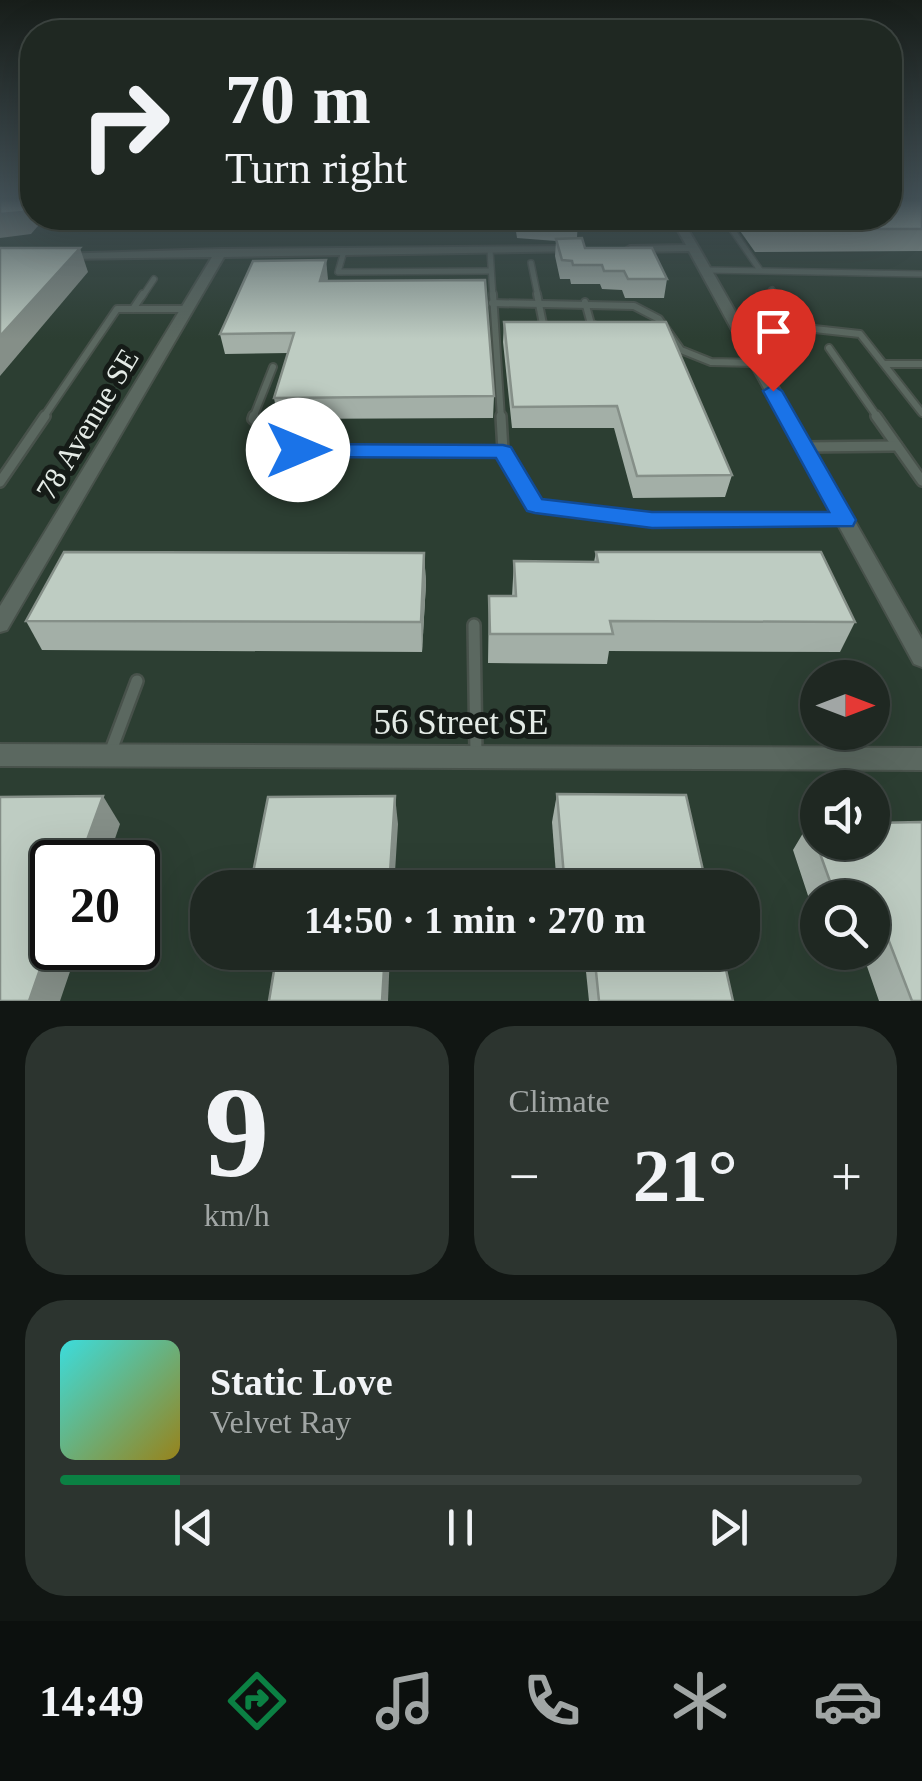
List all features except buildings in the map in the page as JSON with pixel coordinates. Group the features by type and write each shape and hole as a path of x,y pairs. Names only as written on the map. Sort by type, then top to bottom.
{"street":[{"path":"622,249 694,248 917,642 922,658"},
{"path":"37,256 585,249"},
{"name":"78 Avenue SE","path":"0,624 6,605 222,252"},
{"name":"56 Street SE","path":"0,755 922,759"}],"lane":[{"path":"743,246 760,270"},
{"path":"490,250 503,451 535,506 652,520 845,520"},
{"path":"344,251 338,272 490,272"},
{"path":"531,264 546,337"},
{"path":"706,270 922,274"},
{"path":"133,309 154,279"},
{"path":"772,290 796,327"},
{"path":"585,302 592,324 603,329"},
{"path":"492,303 634,306 660,319 681,350 710,362 757,363"},
{"path":"0,482 117,309 188,310"},
{"path":"737,327 796,327 860,334 922,413"},
{"path":"651,329 666,329"},
{"path":"829,348 922,481"},
{"path":"885,364 922,364"},
{"path":"274,366 253,419 298,450 503,451"},
{"path":"804,446 897,446"},
{"path":"474,625 476,757"},
{"path":"109,756 137,681"}],"shaded area":[{"path":"0,246 922,246 922,1001 0,1001"}],"route":[{"path":"298,450 503,451 535,506 652,520 845,520 773,391"}]}
